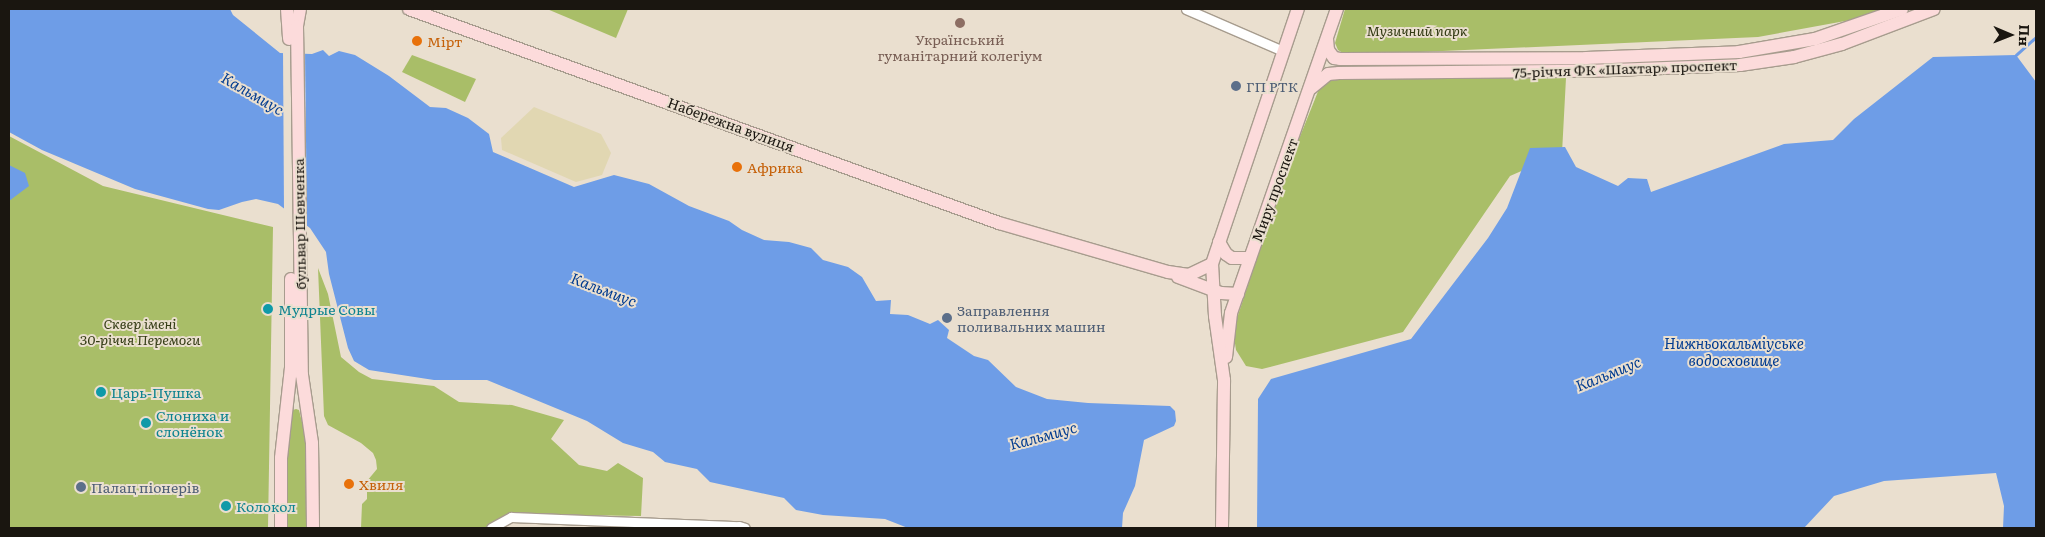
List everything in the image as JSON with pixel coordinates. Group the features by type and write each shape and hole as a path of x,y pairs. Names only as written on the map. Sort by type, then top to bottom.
{"main road":[{"name":"бульвар Шевченка","path":"281,528 281,458 291,368 295,280 293,26 287,9"},
{"name":"бульвар Шевченка","path":"293,26 301,9"},
{"name":"Набережна вулиця","path":"409,9 999,222 1168,272"},
{"name":"Миру проспект","path":"1224,377 1212,291 1212,264 1298,9"},
{"name":"Миру проспект","path":"1222,528 1224,377 1231,313 1338,9"},
{"name":"75-річчя ФК «Шахтар» проспект","path":"1311,88 1328,74 1339,73 1586,58 1739,52 1791,44 1838,33 1902,9"},
{"name":"75-річчя ФК «Шахтар» проспект","path":"1327,39 1328,50 1334,58 1340,60 1587,71 1740,65 1794,57 1842,44 1934,9"},
{"path":"1219,242 1226,254 1232,258 1250,258"},
{"path":"1168,272 1189,275 1212,264"},
{"path":"1168,272 1212,291 1238,294"},
{"name":"бульвар Шевченка","path":"295,280 302,374 312,443 313,528"},
{"path":"1191,282 1204,297 1215,316"}],"street":[{"path":"1186,9 1283,51"},
{"path":"491,528 511,517 739,526 745,528"}],"green space":[{"path":"547,9 628,9 616,38"},
{"name":"Музичний парк","path":"1345,9 1882,9 1856,19 1758,37 1398,53 1343,53 1338,50 1335,43"},
{"path":"412,55 476,79 465,102 402,72"},
{"path":"1566,78 1562,153 1510,176 1403,332 1262,369 1246,366 1236,350 1233,330 1287,169 1321,84 1328,79"},
{"name":"Сквер імені 30-річчя Перемоги","path":"9,136 103,186 273,227 268,528 9,528"},
{"path":"318,268 328,294 341,357 359,372 372,379 434,386 459,402 512,405 564,420 551,439 579,465 607,471 618,463 643,478 641,516 509,514 484,528 361,528 362,504 367,499 367,481 377,469 376,460 373,453 361,443 328,425 324,416"},
{"path":"293,410 299,410 307,442 307,528 287,528 287,441"}],"sand":[{"path":"534,107 601,134 611,153 602,175 576,182 502,150 501,138"}],"water":[{"name":"Кальмиус","path":"9,9 230,9 233,15 280,53 312,54 323,50 329,56 339,51 355,55 389,76 430,107 446,108 468,118 489,134 493,152 574,187 614,175 649,184 689,206 729,221 742,230 764,240 789,242 811,248 823,260 848,267 862,277 876,301 891,300 890,314 908,315 930,324 938,320 949,330 947,338 974,356 988,360 1016,387 1047,399 1088,403 1170,406 1175,411 1176,421 1174,426 1144,440 1135,486 1123,513 1122,528 908,528 885,519 823,515 796,510 784,498 710,482 697,469 665,462 653,452 623,443 587,421 487,380 434,380 369,370 354,361 348,348 329,274 326,252 310,228 278,204 256,199 219,210 208,209 135,189 42,150 9,132"},
{"name":"Нижньокальміуське водосховище","path":"2016,55 2036,82 2036,528 2003,528 2004,506 1996,473 1884,481 1834,496 1804,528 1257,528 1258,399 1271,379 1411,339 1488,238 1507,208 1530,148 1565,147 1576,167 1618,186 1628,178 1647,179 1651,192 1784,144 1833,140 1854,119 1933,57"},
{"path":"9,165 25,173 29,186 9,201"}],"pier":[{"path":"283,50 305,51 307,229 284,211"}],"waterway":[{"path":"2016,55 2036,37"}],"place":[{"name":"Український гуманітарний колегіум","path":"960,23"},
{"name":"Мірт","path":"417,41"},
{"name":"ГП РТК","path":"1236,86"},
{"name":"Африка","path":"737,167"},
{"name":"Мудрые Совы","path":"268,309"},
{"name":"Заправлення поливальних машин","path":"947,318"},
{"name":"Царь-Пушка","path":"101,392"},
{"name":"Слониха и слонёнок","path":"146,423"},
{"name":"Хвиля","path":"349,484"},
{"name":"Палац піонерів","path":"81,487"},
{"name":"Колокол","path":"226,506"}]}
